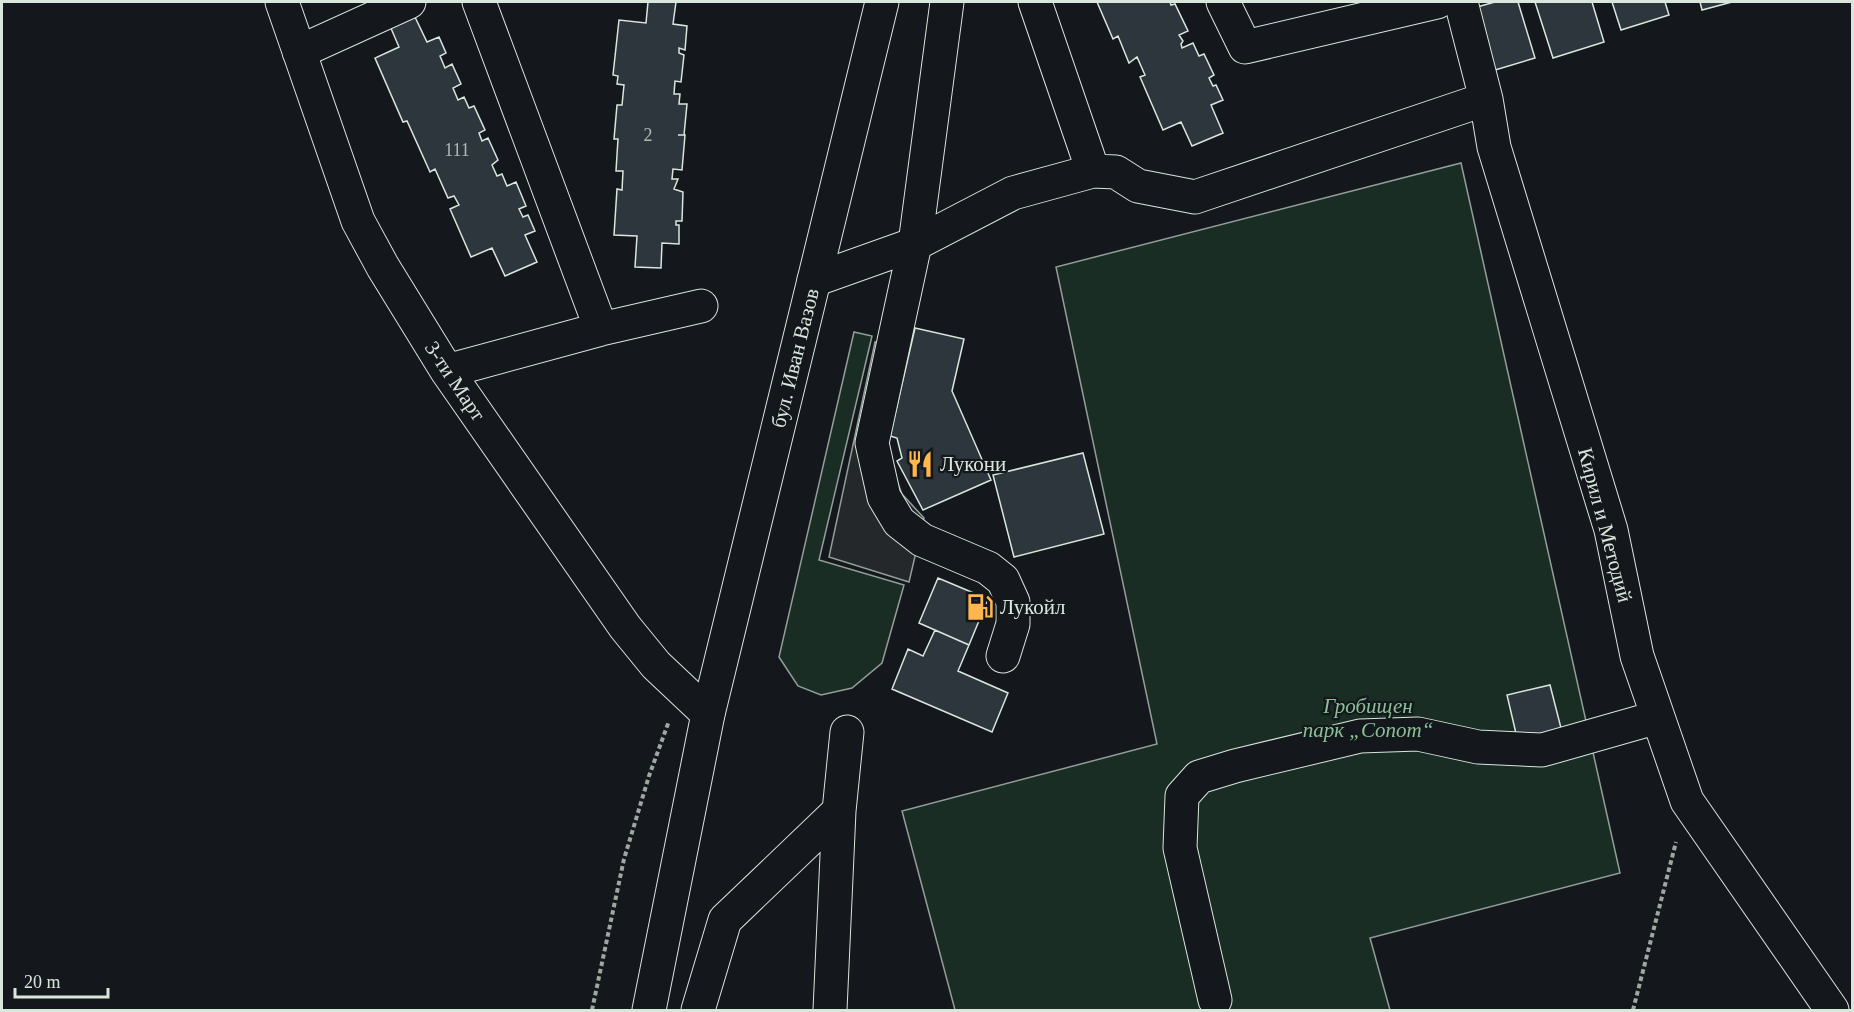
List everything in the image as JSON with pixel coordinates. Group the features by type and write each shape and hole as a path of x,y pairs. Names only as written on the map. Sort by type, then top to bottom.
{"street":[{"name":"3-ти Март","path":"282,2 358,221 383,267 447,371 625,627 656,665 708,714"},
{"path":"299,52 409,2"},
{"path":"479,2 601,329"},
{"name":"бул. Иван Вазов","path":"649,1011 708,714 882,2"},
{"path":"947,2 915,244 872,443 884,497 899,522 922,540 988,568 1003,580 1013,602 1014,624 1003,656"},
{"path":"1035,2 1093,171"},
{"path":"1223,2 1245,47 1437,2"},
{"name":"Кирил и Методий","path":"1461,2 1486,99 1494,147 1611,530 1637,656 1687,801 1832,1011"},
{"path":"814,280 915,244 1013,192 1093,171 1116,172 1138,186 1195,197 1486,99"},
{"path":"447,371 601,329 701,306"},
{"path":"1215,1000 1180,848 1182,795 1199,777 1360,736 1418,734 1478,747 1542,750 1658,717"},
{"path":"830,1011 839,811 847,732"},
{"path":"698,1011 725,920 839,811"}],"path":[{"path":"592,1011 624,859 649,776 681,690"},
{"path":"1633,1011 1687,801"}],"green space":[{"name":"Гробищен парк „Сопот“","path":"1461,163 1620,873 1370,938 1390,1010 955,1010 902,811 1157,744 1056,267"},
{"path":"854,332 872,336 819,560 904,585 882,663 852,688 821,695 798,686 779,657"}],"shaded area":[{"path":"875,342 894,348 883,445 902,494 924,518 909,582 829,557"}],"building":[{"path":"648,2 676,2 673,24 687,26 685,50 679,48 679,53 684,55 681,82 675,81 674,94 680,94 679,104 687,104 682,170 673,169 672,179 678,179 674,189 683,192 682,221 676,221 676,225 679,225 679,244 662,243 661,268 635,267 637,236 614,235 617,189 622,190 623,171 616,171 618,139 614,139 617,105 622,105 624,85 617,84 618,76 613,75 619,20 646,23"},
{"path":"1097,2 1170,2 1171,5 1175,4 1188,31 1179,35 1183,41 1182,48 1193,43 1199,56 1204,54 1214,75 1209,78 1213,86 1216,85 1223,100 1211,105 1223,133 1192,146 1181,122 1163,130 1140,77 1145,75 1137,57 1129,63 1118,36 1113,39"},
{"path":"1495,2 1518,2 1535,58 1485,73 1466,10"},
{"path":"1535,2 1592,2 1604,42 1553,58"},
{"path":"1612,2 1665,2 1669,15 1621,30"},
{"path":"1700,2 1732,2 1702,10"},
{"path":"414,15 427,42 439,37 446,53 440,56 445,68 452,64 461,84 453,88 458,100 464,97 469,108 474,106 485,130 479,133 482,141 488,138 498,160 492,165 497,176 502,174 507,186 516,182 526,206 519,209 523,217 528,215 535,231 525,235 537,262 505,276 492,248 471,257 450,209 459,205 454,196 448,198 435,169 430,172 407,121 403,122 375,58 399,47 390,26"},
{"path":"915,328 964,339 952,391 991,480 923,510 897,461 902,458 897,438 890,436"},
{"path":"1083,453 1104,534 1014,557 993,475"},
{"path":"938,578 988,599 969,645 919,623"},
{"path":"935,630 969,645 958,671 1008,693 992,732 892,689 908,649 923,656"},
{"path":"1550,685 1562,732 1518,742 1507,695"}],"place":[{"name":"Лукони","path":"920,464"},
{"name":"Лукойл","path":"980,607"}]}
